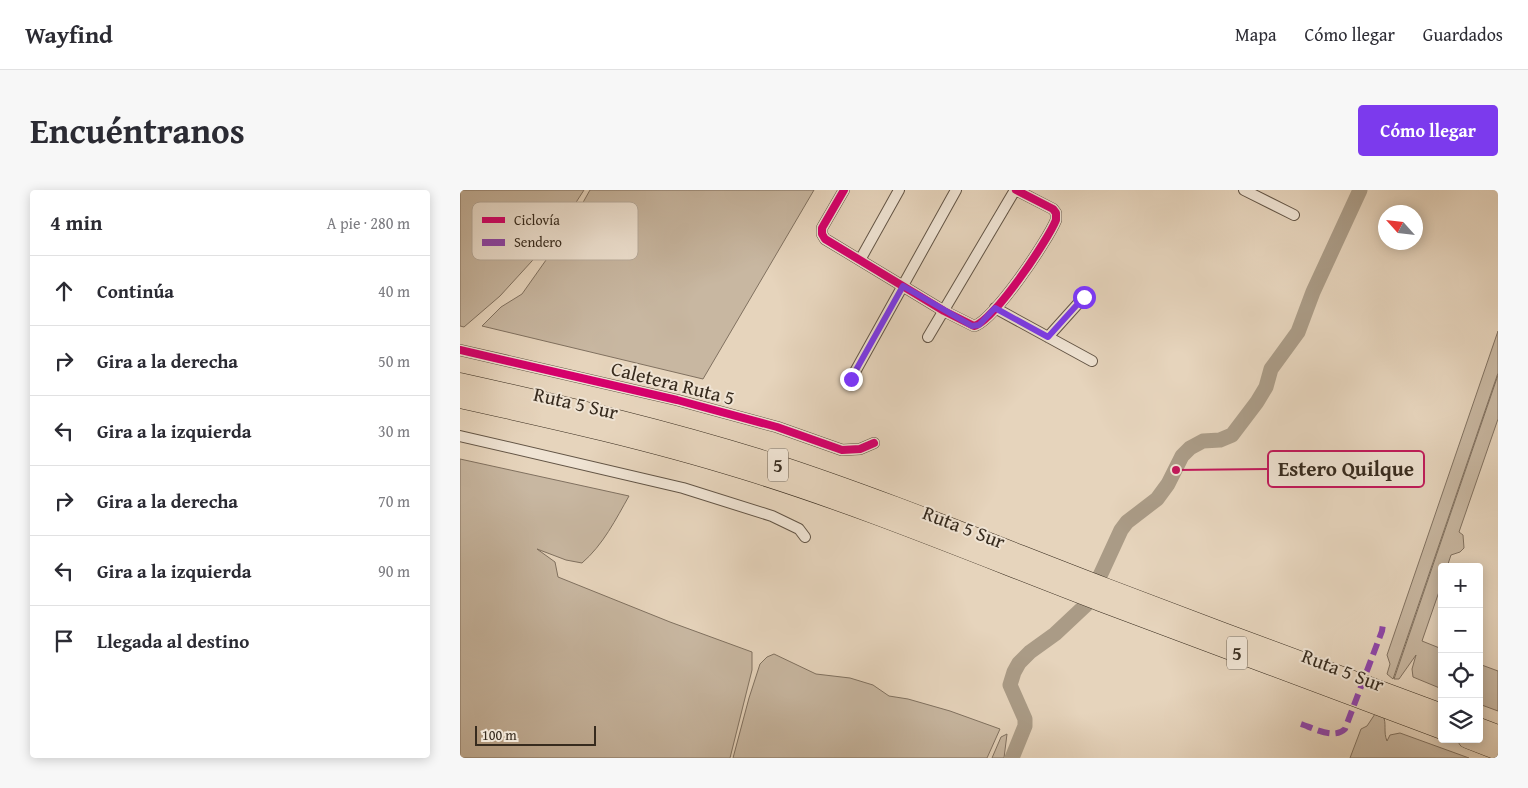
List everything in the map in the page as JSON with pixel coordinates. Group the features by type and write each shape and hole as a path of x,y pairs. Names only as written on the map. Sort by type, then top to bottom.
{"highway":[{"name":"Ruta 5 Sur","path":"460,382 637,424 760,459 865,495 1082,587"},
{"name":"Ruta 5 Sur","path":"460,399 589,428 743,470 1102,594 1396,704 1438,712"},
{"name":"Ruta 5 Sur","path":"1396,704 1438,728"},
{"path":"1483,728 1498,734"},
{"path":"1478,743 1498,751"}],"street":[{"path":"844,190 824,226 822,234 827,241 860,260 903,286 944,310 969,325 974,326 983,322 1022,275 1055,224 1057,218 1053,209 1015,190 944,310 928,337"},
{"path":"860,260 900,190"},
{"path":"851,379 956,190"},
{"path":"1244,190 1294,215"},
{"path":"1048,337 1084,297"},
{"path":"995,308 1092,361"},
{"name":"Caletera Ruta 5","path":"460,350 686,402 778,427 842,450 860,449 874,443"},
{"path":"460,436 683,488 772,516 799,529 805,538"}],"shaded area":[{"path":"460,190 584,190 576,202 472,202 472,260 533,260 500,296 464,327 460,326"},
{"path":"590,190 814,190 703,379 482,326 501,307 522,294 546,260 638,260 638,202 583,202"},
{"path":"1498,331 1498,373 1393,679 1387,674 1390,664 1387,655"},
{"path":"1498,375 1498,419 1459,532 1463,535 1464,548 1460,552 1451,555 1448,563 1438,563 1438,595 1422,641 1438,647 1438,687 1413,677 1412,669 1416,655 1399,679 1394,679"},
{"path":"460,459 629,496 603,540 582,563 566,560 537,549 555,562 558,577 670,622 752,652 752,670 730,758 460,758"},
{"path":"774,654 816,674 850,678 873,685 889,696 908,699 950,711 1000,729 987,758 733,758 760,664 767,657"},
{"path":"1483,665 1498,671 1498,711 1483,705"},
{"path":"1375,714 1383,716 1387,741 1390,735 1400,733 1469,758 1350,758 1361,729 1367,726"},
{"path":"1007,734 1004,758 992,758 1001,737"}],"waterway":[{"path":"1012,758 1025,726 1025,719 1010,685 1019,663 1030,652 1055,634 1087,604 1121,530 1127,522 1157,499 1168,484 1182,456 1190,448 1203,441 1220,440 1232,435 1257,402 1266,387 1271,369 1298,332 1313,292 1360,190"}],"marked path":[{"path":"1301,724 1329,733 1340,732 1345,729 1383,624"}],"cycle path":[{"path":"844,190 822,228 822,234 825,239 944,311 974,326 994,311 1006,296 1032,261 1056,220 1056,213 1053,209 1016,190"},
{"path":"460,350 677,400 777,427 842,450 860,449 874,443"}],"place":[{"name":"Estero Quilque","path":"1176,470"}],"route":[{"path":"851,379 903,286 972,326 983,322 995,308 1048,337 1084,297"}]}
